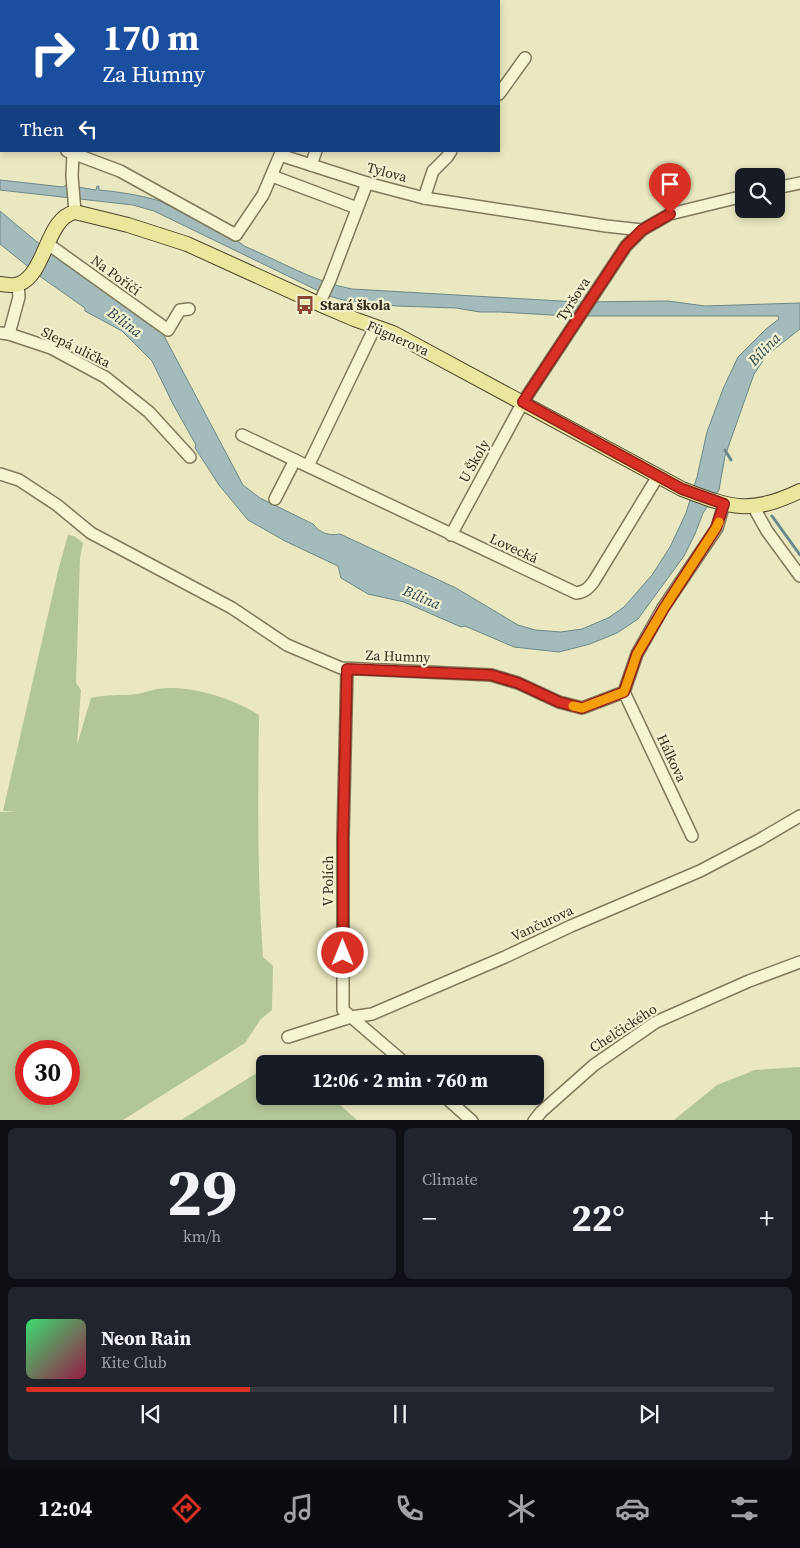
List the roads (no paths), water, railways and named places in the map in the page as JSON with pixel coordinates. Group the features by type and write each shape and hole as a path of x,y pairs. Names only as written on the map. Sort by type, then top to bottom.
{"main road":[{"path":"0,284 18,285 31,274 62,218 74,207"},
{"name":"Fügnerova","path":"74,207 186,244 321,300 375,327 410,341 682,489 720,503 753,506 766,505 782,500 800,491"}],"street":[{"path":"500,93 526,58"},
{"path":"311,165 316,152"},
{"path":"424,198 433,171 450,152"},
{"path":"70,153 74,207"},
{"name":"Tylova","path":"70,153 120,171 236,235 263,195 280,155 367,184 424,198 642,230"},
{"path":"272,176 357,208"},
{"path":"785,186 800,183"},
{"path":"321,300 367,184"},
{"name":"Tyršova","path":"523,402 626,246 642,230 670,214 735,198"},
{"name":"Na Poříčí","path":"48,244 168,330 180,310 188,309"},
{"path":"5,334 19,297 18,285"},
{"path":"308,466 375,327"},
{"name":"Slepá ulička","path":"5,334 51,348 105,377 149,412 190,457"},
{"name":"U Školy","path":"451,535 523,402"},
{"name":"Lovecká","path":"242,436 576,593 583,592 589,588 594,581 658,476"},
{"path":"275,499 295,460"},
{"name":"Za Humny","path":"0,474 19,480 57,505 91,533 232,608 288,645 341,668 491,675 518,683 559,702 582,708 624,692"},
{"path":"624,692 637,654 664,608 716,528 720,503"},
{"path":"753,506 767,531 800,576"},
{"name":"V Polích","path":"347,669 343,838 343,1010 395,1055"},
{"name":"Hálkova","path":"624,692 692,836"},
{"name":"Vančurova","path":"288,1037 351,1017 372,1014 504,957 570,926 700,871 800,816"},
{"name":"Chelčického","path":"534,1120 594,1065 656,1022 749,980 800,962"},
{"path":"454,1105 472,1120"}],"water":[{"name":"Bílina","path":"0,180 63,187 66,185 96,190 97,186 99,186 99,190 130,194 160,201 244,246 324,281 352,289 578,302 668,301 705,306 800,303 800,329 767,355 754,374 725,456 719,490 703,513 684,556 638,619 617,633 590,644 559,652 514,647 465,626 461,627 404,602 368,594 341,578 338,566 285,541 248,520 219,485 195,448 196,445 152,361 122,331 85,311 85,308 41,277 0,244 0,211 37,242 152,324 163,334 243,485 260,498 313,524 321,532 332,535 340,534 456,588 518,625 535,630 561,632 582,629 608,618 624,607 652,575 670,547 686,513 697,477 707,432 723,389 738,357 766,329 779,319 778,316 568,316 480,312 456,308 397,306 343,300 329,296 154,211 133,205 0,190"}],"waterway":[{"path":"725,450 731,460"},
{"path":"772,516 800,555"}],"place":[{"name":"Stará škola","path":"305,305"}]}
